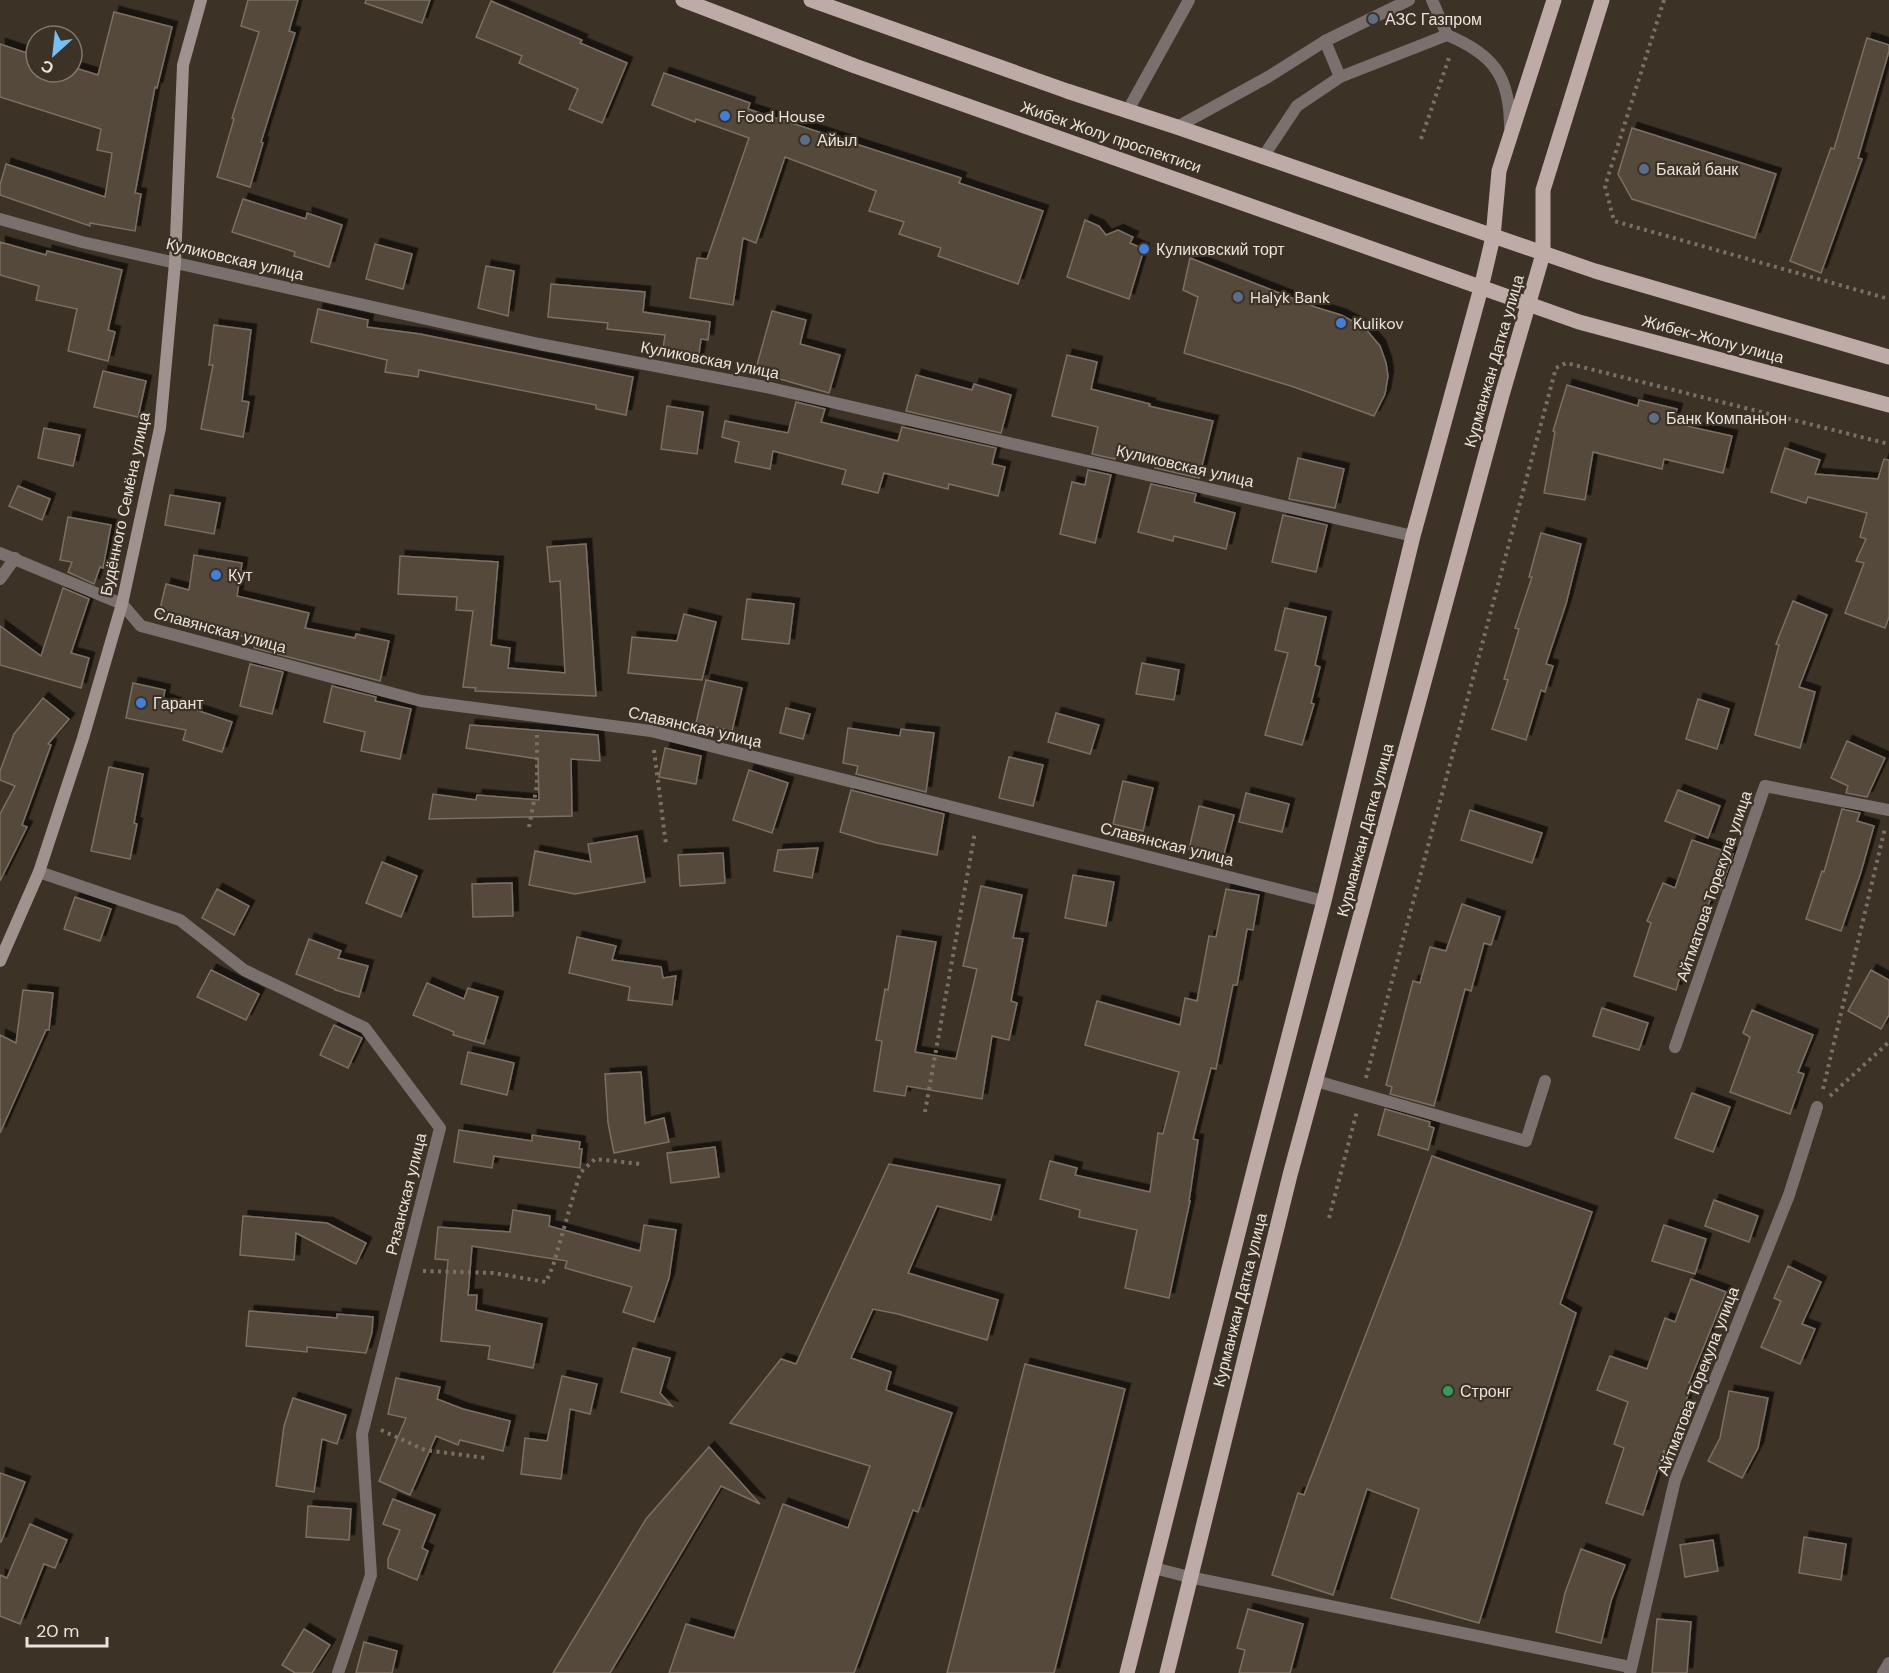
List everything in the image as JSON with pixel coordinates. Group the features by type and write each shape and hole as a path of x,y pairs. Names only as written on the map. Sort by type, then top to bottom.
{"main road":[{"name":"Жибек Жолу проспектиси","path":"683,0 855,66 1528,304"},
{"name":"Жибек Жолу проспектиси","path":"811,0 1127,112 1177,127 1543,254"},
{"name":"Курманжан Датка улица","path":"1127,1673 1324,901 1413,536 1481,288 1493,237 1499,171 1554,0"},
{"name":"Курманжан Датка улица","path":"1167,1673 1189,1577 1316,1081 1543,254 1543,190 1602,0"},
{"name":"Жибек-Жолу улица","path":"1543,254 1889,357"},
{"name":"Жибек-Жолу улица","path":"1528,304 1579,322 1889,405"}],"street":[{"name":"Будённого Семёна улица","path":"0,961 39,872 83,738 122,604 160,428 175,262 183,65 201,0"},
{"path":"1127,112 1189,0"},
{"path":"1177,127 1268,77 1325,41 1408,0"},
{"path":"1432,0 1451,37 1485,56 1500,73 1507,91 1510,136"},
{"path":"1263,157 1297,106 1340,77 1451,37"},
{"path":"1325,41 1340,77"},
{"name":"Куликовская улица","path":"0,219 82,242 539,344 766,387 1413,536"},
{"name":"Славянская улица","path":"0,553 122,604 141,626 421,701 651,730 1324,901"},
{"path":"0,579 15,558"},
{"name":"Айтматова Торекула улица","path":"1675,1047 1765,786 1888,816"},
{"name":"Рязанская улица","path":"39,872 180,920 244,970 365,1028 440,1128 362,1434 371,1575 338,1673"},
{"path":"1316,1081 1526,1141 1545,1082"},
{"name":"Айтматова Торекула улица","path":"1630,1670 1676,1480 1789,1195 1817,1107"},
{"path":"1154,1568 1630,1670"},
{"path":"1883,1673 1889,1663"}],"path":[{"path":"1664,0 1605,186 1614,221 1889,299"},
{"path":"1421,139 1451,37"},
{"path":"1329,1218 1556,369 1566,363 1889,444"},
{"path":"529,827 537,785 538,716"},
{"path":"651,730 666,845"},
{"path":"925,1112 978,813"},
{"path":"1817,1107 1829,1070 1854,952 1888,816"},
{"path":"1817,1107 1889,1042"},
{"path":"403,1271 493,1273 546,1282 553,1266 580,1173 595,1159 641,1164"},
{"path":"365,1423 425,1450 486,1458"}],"building":[{"path":"248,0 298,0 289,31 295,33 261,142 263,143 250,187 217,177 234,119 232,118 259,32 241,26"},
{"path":"366,0 430,0 422,23 365,3"},
{"path":"491,1 582,40 580,43 627,63 602,123 569,109 578,89 519,63 522,56 476,37"},
{"path":"114,12 172,27 157,88 155,87 135,193 141,194 135,231 90,223 90,226 0,195 0,185 6,164 105,197 112,153 97,150 101,129 0,97 0,44 24,52 24,84 84,84 84,71 98,75"},
{"path":"1867,38 1889,45 1889,51 1858,158 1862,159 1821,273 1790,261 1831,148 1834,149"},
{"path":"664,73 750,103 748,109 961,178 959,183 1043,211 1018,284 938,256 941,248 899,234 904,222 869,211 876,191 785,157 756,243 743,238 733,305 690,298 697,258 707,259 749,138 696,119 695,122 652,105"},
{"path":"1632,128 1776,174 1755,238 1632,199 1618,174"},
{"path":"243,199 306,219 307,213 342,225 329,267 294,256 295,252 232,232"},
{"path":"1085,220 1099,226 1106,235 1118,230 1133,237 1130,243 1144,249 1129,299 1067,277"},
{"path":"0,242 46,255 47,251 122,270 108,330 115,332 108,361 68,351 77,309 36,300 39,286 0,275"},
{"path":"375,244 412,254 403,289 366,279"},
{"path":"1190,258 1341,315 1364,327 1380,346 1388,376 1385,394 1374,416 1294,387 1184,353 1198,297 1183,290"},
{"path":"486,266 514,271 508,316 478,308"},
{"path":"551,284 645,292 643,312 710,322 708,340 701,339 698,361 662,356 665,335 607,329 608,323 548,317"},
{"path":"318,309 368,320 367,327 420,334 633,377 626,415 596,409 596,405 419,370 418,377 385,372 387,360 311,342"},
{"path":"772,311 806,320 800,344 840,355 829,393 755,372"},
{"path":"214,325 251,330 242,401 249,402 243,437 201,429 213,365 209,365"},
{"path":"1067,355 1097,362 1091,389 1213,421 1199,478 1155,468 1157,462 1116,453 1115,459 1092,454 1098,427 1052,416"},
{"path":"103,371 146,381 138,417 94,407"},
{"path":"916,375 972,390 974,384 1011,395 1001,433 906,411"},
{"path":"1567,385 1638,406 1639,400 1677,409 1673,423 1732,436 1723,473 1664,459 1662,469 1593,452 1585,500 1544,493 1555,432 1553,431"},
{"path":"796,402 825,409 821,422 898,441 902,427 996,448 992,464 1005,467 998,496 949,484 948,489 884,473 878,493 842,484 846,470 773,451 770,469 735,462 739,442 722,437 725,421 788,433"},
{"path":"667,406 703,412 697,454 661,449"},
{"path":"44,428 80,435 73,466 38,458"},
{"path":"1785,448 1820,460 1815,474 1878,479 1884,459 1889,460 1889,617 1885,628 1845,613 1864,563 1856,561 1866,539 1860,537 1867,513 1808,497 1806,503 1771,492"},
{"path":"1298,458 1344,469 1335,508 1289,499"},
{"path":"1088,470 1111,475 1095,543 1060,534 1072,482 1085,485"},
{"path":"1151,484 1196,494 1194,502 1235,513 1226,549 1174,536 1173,541 1138,532"},
{"path":"18,486 50,499 42,520 9,506"},
{"path":"170,495 220,503 214,534 165,525"},
{"path":"1283,515 1327,525 1316,572 1272,562"},
{"path":"68,517 111,525 103,568 100,567 94,584 68,572 72,562 60,560"},
{"path":"1541,533 1581,544 1566,604 1546,664 1553,666 1545,692 1541,690 1526,740 1492,729 1508,680 1504,679 1519,629 1515,628 1532,577 1529,577"},
{"path":"586,544 596,696 475,691 476,688 463,687 473,611 456,610 457,597 398,594 400,556 498,562 491,645 510,648 508,668 565,673 560,581 550,582 547,547"},
{"path":"194,555 242,563 237,596 309,613 305,628 355,638 356,634 389,641 380,681 254,648 256,640 159,613 166,584 189,590"},
{"path":"63,588 89,599 71,653 89,658 81,688 0,665 0,626 41,656"},
{"path":"747,599 794,604 789,644 742,639"},
{"path":"1793,601 1827,615 1799,687 1815,692 1800,748 1755,735 1779,645 1776,644"},
{"path":"1285,608 1326,617 1315,665 1320,667 1311,703 1314,704 1302,745 1265,735 1288,653 1275,650"},
{"path":"684,614 716,622 702,680 628,673 632,637 677,641"},
{"path":"1142,663 1179,670 1174,700 1136,694"},
{"path":"250,664 283,672 272,714 240,706"},
{"path":"706,680 742,688 732,731 696,723"},
{"path":"133,683 165,690 163,699 232,722 222,752 183,740 186,730 126,718"},
{"path":"332,686 376,697 375,701 411,709 400,759 361,751 365,732 324,722"},
{"path":"43,698 69,719 48,744 51,745 22,825 27,827 0,881 0,814 15,786 0,780 0,771 14,734"},
{"path":"1698,699 1729,709 1717,749 1686,739"},
{"path":"786,708 810,714 803,739 780,733"},
{"path":"1056,713 1099,725 1090,754 1048,742"},
{"path":"470,725 598,735 600,761 571,759 572,816 429,819 433,794 476,800 477,795 539,800 538,759 466,748"},
{"path":"848,728 900,736 901,729 934,733 926,792 856,774 858,766 843,763"},
{"path":"1847,741 1885,758 1867,797 1846,793 1848,786 1831,778"},
{"path":"665,748 701,756 696,784 659,777"},
{"path":"1009,757 1043,765 1033,806 999,798"},
{"path":"109,767 143,774 130,859 91,851"},
{"path":"749,770 788,783 772,833 733,820"},
{"path":"1123,781 1153,788 1143,831 1113,824"},
{"path":"851,790 944,814 937,855 877,843 840,832"},
{"path":"1678,790 1720,806 1708,838 1665,821"},
{"path":"1246,793 1289,804 1282,832 1239,822"},
{"path":"1199,806 1234,815 1223,858 1189,849"},
{"path":"1842,809 1860,813 1857,821 1874,826 1841,931 1806,919 1822,871 1824,872"},
{"path":"1470,810 1542,833 1532,863 1461,840"},
{"path":"637,836 645,882 575,894 529,885 535,851 591,862 588,844"},
{"path":"1692,840 1733,854 1720,891 1715,889 1686,957 1676,990 1634,976 1651,923 1647,921 1663,883 1675,888"},
{"path":"818,848 812,878 774,871 778,850"},
{"path":"723,853 725,883 680,886 678,855"},
{"path":"382,862 417,876 401,917 366,903"},
{"path":"1073,875 1114,882 1106,926 1065,918"},
{"path":"512,883 513,916 473,917 472,884"},
{"path":"981,886 1022,895 1013,938 1023,939 1011,1001 1017,1003 1009,1040 992,1036 982,1099 907,1086 905,1096 874,1091 882,1041 876,1040 885,989 888,990 897,936 936,942 915,1052 956,1059 977,969 963,966"},
{"path":"217,889 249,906 234,935 202,918"},
{"path":"1226,889 1259,895 1253,930 1247,929 1237,985 1233,985 1216,1069 1211,1068 1193,1139 1198,1140 1190,1201 1169,1298 1125,1288 1137,1230 1079,1217 1080,1210 1040,1199 1050,1161 1077,1168 1075,1175 1150,1192 1158,1133 1163,1134 1179,1072 1085,1045 1097,1001 1180,1025 1185,998 1197,1001 1209,936 1216,937"},
{"path":"75,897 111,909 100,941 64,929"},
{"path":"1462,904 1500,917 1491,945 1484,943 1471,991 1465,989 1434,1106 1390,1094 1392,1087 1386,1085 1413,981 1420,983 1430,947 1446,951"},
{"path":"577,937 616,946 612,960 661,967 663,978 676,976 672,1005 628,1000 630,987 569,973"},
{"path":"309,939 341,951 338,958 368,966 359,997 296,974"},
{"path":"211,970 259,994 246,1020 197,997"},
{"path":"1871,970 1889,980 1889,1015 1881,1029 1848,1011"},
{"path":"427,983 464,999 468,988 498,997 484,1044 453,1035 454,1032 413,1015"},
{"path":"23,990 53,993 49,1030 46,1030 0,1133 0,1035 16,1043"},
{"path":"1602,1008 1648,1023 1639,1050 1593,1036"},
{"path":"1752,1010 1813,1035 1798,1072 1804,1074 1790,1114 1730,1092 1750,1037 1743,1033"},
{"path":"334,1025 362,1038 348,1068 320,1055"},
{"path":"468,1052 514,1063 507,1095 461,1084"},
{"path":"641,1072 645,1123 664,1118 669,1142 614,1153 608,1123 605,1074"},
{"path":"1692,1093 1730,1107 1713,1152 1675,1138"},
{"path":"1385,1109 1430,1122 1429,1126 1434,1128 1428,1150 1378,1135"},
{"path":"459,1130 532,1141 532,1135 580,1142 579,1149 582,1149 580,1168 494,1156 492,1168 454,1162"},
{"path":"715,1147 719,1177 671,1183 667,1153"},
{"name":"Стронг","path":"1432,1156 1592,1212 1560,1304 1576,1313 1479,1623 1391,1598 1419,1509 1367,1489 1333,1595 1272,1575 1298,1493 1304,1495"},
{"path":"889,1164 1000,1185 991,1220 937,1206 908,1273 998,1300 987,1340 873,1309 851,1358 891,1372 886,1390 952,1413 918,1512 913,1510 854,1673 669,1673 686,1624 734,1638 783,1504 848,1528 870,1466 730,1423 781,1359 796,1364"},
{"path":"1714,1200 1758,1216 1749,1242 1705,1226"},
{"path":"513,1210 550,1216 549,1226 640,1251 644,1225 676,1230 669,1278 654,1322 623,1312 632,1287 565,1268 567,1261 472,1246 468,1295 477,1295 476,1310 542,1324 533,1368 488,1359 490,1346 441,1341 448,1260 435,1259 438,1227 510,1232"},
{"path":"243,1216 327,1223 366,1243 356,1264 296,1233 294,1260 240,1255"},
{"path":"1664,1225 1706,1239 1695,1274 1652,1261"},
{"path":"1788,1266 1821,1282 1802,1324 1815,1329 1800,1364 1761,1347 1781,1301 1774,1298"},
{"path":"1691,1279 1726,1292 1689,1383 1692,1384 1665,1458 1664,1450 1643,1515 1606,1503 1624,1448 1614,1444 1628,1402 1597,1390 1610,1356 1647,1369 1665,1318 1675,1322"},
{"path":"249,1311 337,1318 337,1314 373,1317 372,1332 366,1353 307,1347 307,1352 246,1346"},
{"path":"633,1348 670,1358 660,1393 672,1406 621,1392"},
{"path":"1025,1364 1125,1389 1054,1673 947,1673"},
{"path":"562,1376 597,1384 590,1414 570,1409 561,1479 521,1474 525,1438 547,1441"},
{"path":"396,1378 440,1387 437,1399 463,1409 510,1421 503,1451 460,1440 458,1445 436,1436 410,1495 379,1481 406,1418 388,1414"},
{"path":"1729,1391 1768,1398 1758,1448 1742,1478 1708,1461 1720,1438"},
{"path":"293,1398 346,1415 337,1444 322,1439 314,1492 276,1486 284,1426"},
{"path":"709,1447 760,1504 721,1486 610,1673 553,1673 646,1519"},
{"path":"0,1473 25,1482 1,1542 0,1542"},
{"path":"393,1499 435,1515 422,1548 428,1551 417,1580 388,1568 388,1559 400,1530 383,1524"},
{"path":"308,1506 351,1509 349,1540 306,1537"},
{"path":"30,1524 67,1540 55,1568 44,1564 20,1624 0,1616 0,1575 7,1578"},
{"path":"1804,1537 1846,1544 1841,1580 1799,1573"},
{"path":"1713,1540 1718,1571 1685,1577 1680,1545"},
{"path":"1581,1549 1625,1565 1611,1601 1601,1643 1556,1632 1565,1593"},
{"path":"1248,1609 1303,1624 1290,1673 1239,1673 1245,1650 1237,1648"},
{"path":"1657,1619 1691,1622 1687,1673 1652,1673"},
{"path":"304,1629 330,1645 312,1673 295,1673 282,1665"},
{"path":"364,1642 397,1651 392,1673 356,1673"}],"place":[{"name":"АЗС Газпром","path":"1373,19"},
{"name":"Food House","path":"725,116"},
{"name":"Айыл","path":"805,140"},
{"name":"Бакай банк","path":"1644,169"},
{"name":"Куликовский торт","path":"1144,249"},
{"name":"Halyk Bank","path":"1238,297"},
{"name":"Kulikov","path":"1341,323"},
{"name":"Банк Компаньон","path":"1654,418"},
{"name":"Кут","path":"216,575"},
{"name":"Гарант","path":"141,703"},
{"name":"Стронг","path":"1448,1391"}]}
